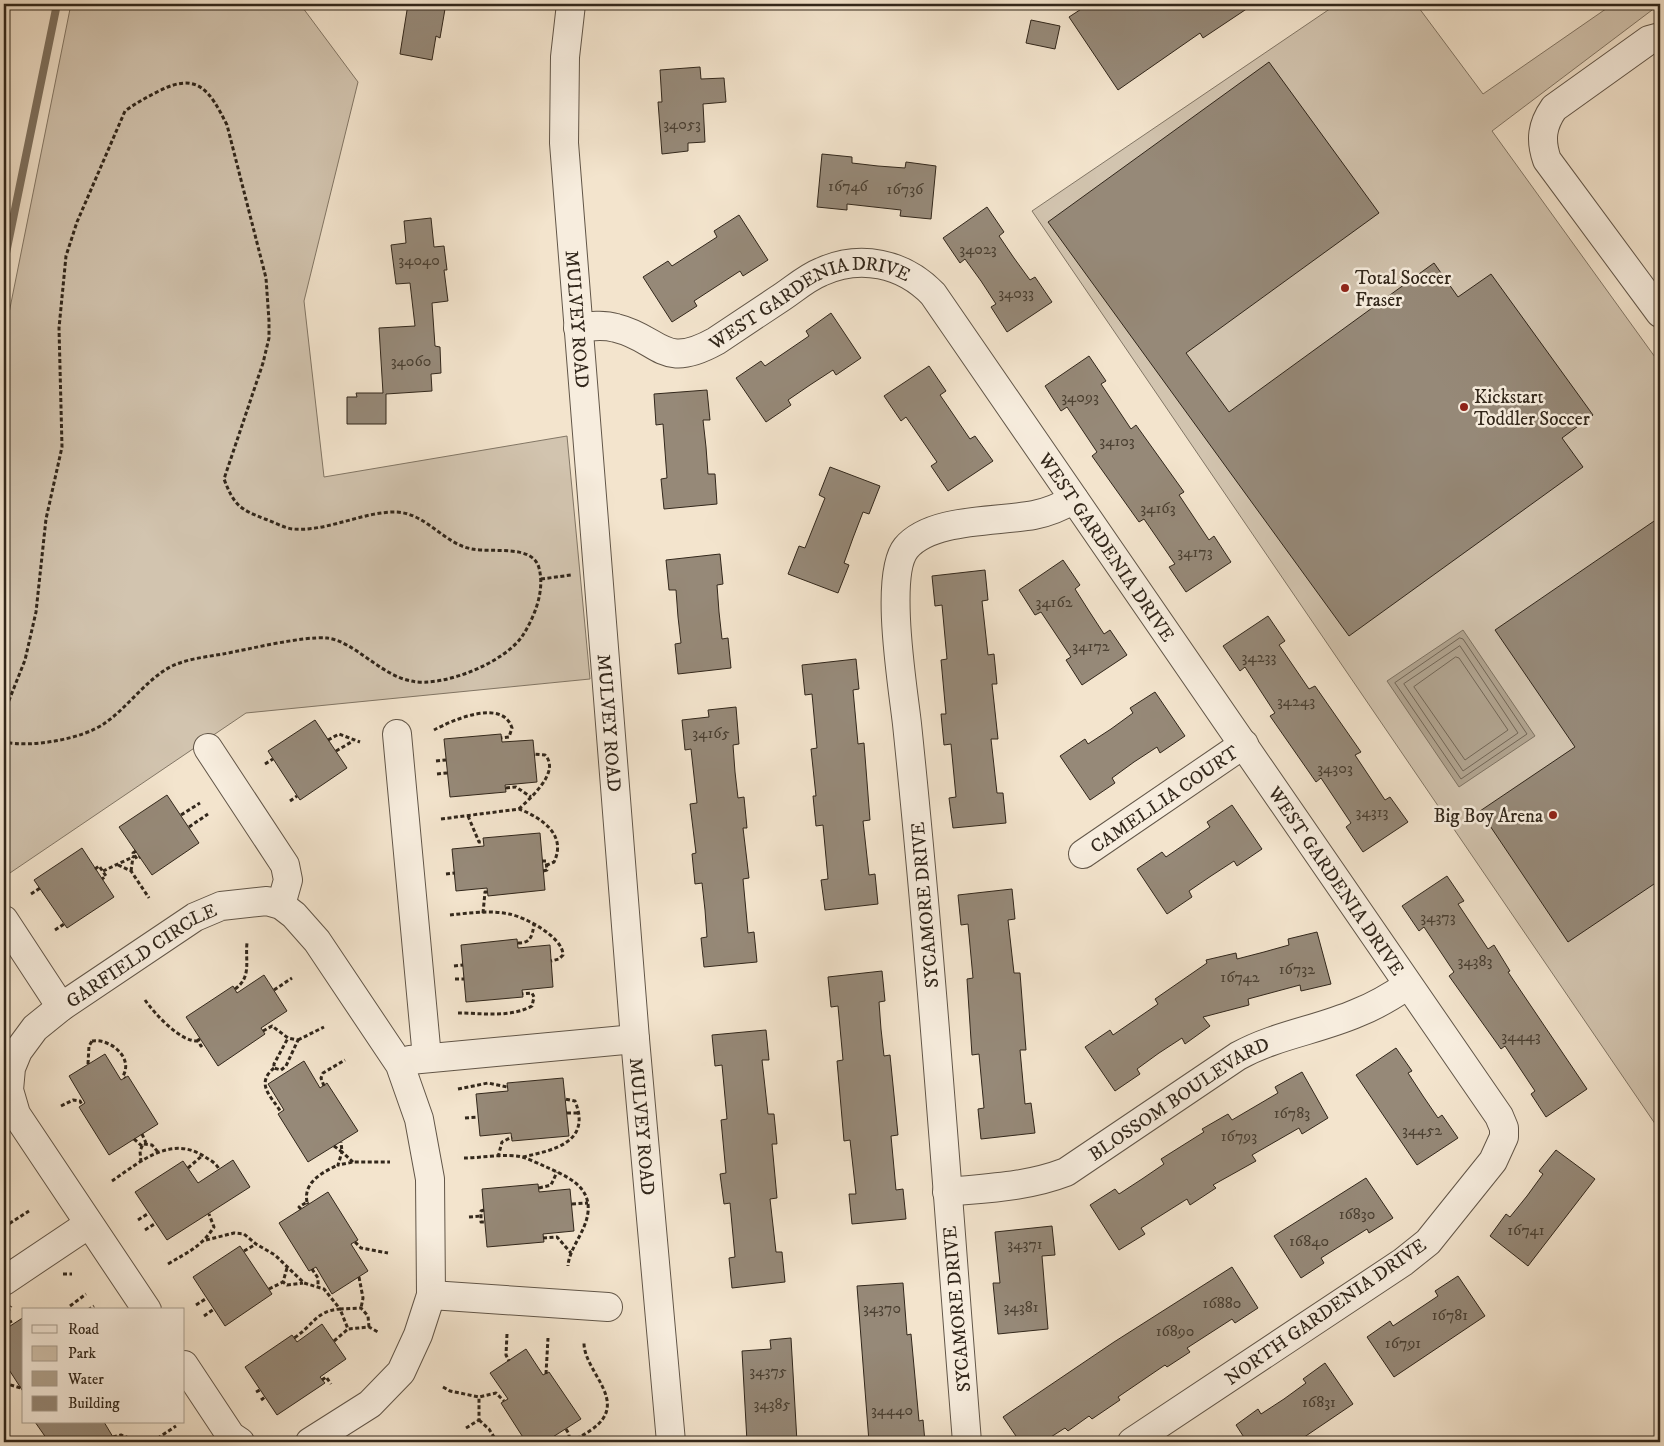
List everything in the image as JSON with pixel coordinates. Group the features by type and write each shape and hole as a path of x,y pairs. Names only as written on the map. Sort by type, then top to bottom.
{"street":[{"name":"MULVEY ROAD","path":"571,4 565,57 564,143 635,1039 671,1442"},
{"path":"1660,37 1649,40 1554,108 1545,120 1542,132 1542,146 1547,160 1660,313"},
{"name":"WEST GARDENIA DRIVE","path":"578,328 600,325 616,328 666,352 684,354 700,350 716,341 820,272 846,264 870,262 890,266 920,281 933,294 1244,744 1492,1106 1504,1128"},
{"name":"SYCAMORE DRIVE","path":"967,1442 919,836 896,609 897,568 907,547 921,536 939,528 1035,515 1058,509 1074,499"},
{"path":"397,734 427,1058"},
{"name":"CAMELLIA COURT","path":"1083,854 1244,744"},
{"path":"208,748 285,865 288,880 281,905 294,914 317,941 400,1065 419,1119 428,1160 430,1295 418,1335 401,1372 345,1433 310,1442"},
{"name":"GARFIELD CIRCLE","path":"145,1308 16,1114 9,1090 11,1068 18,1050 35,1028 61,1007 195,916 221,906 249,902 267,901 281,905"},
{"path":"4,920 61,1007"},
{"name":"BLOSSOM BOULEVARD","path":"947,1192 1019,1186 1045,1180 1066,1172 1238,1056 1260,1044 1356,1014 1385,1000 1408,985"},
{"path":"400,1065 412,1059 635,1039"},
{"name":"NORTH GARDENIA DRIVE","path":"1132,1442 1403,1262 1428,1242 1493,1161 1502,1143 1504,1128"},
{"path":"4,1281 89,1224"},
{"path":"430,1295 608,1307"},
{"path":"185,1366 232,1436 240,1442"}],"path":[{"path":"4,713 24,660 36,612 46,519 62,447 59,328 66,256 77,222 125,111 138,101 173,84 186,81 199,87 215,102 227,125 266,278 269,338 224,479 232,499 248,512 292,529 312,528 394,512 415,516 460,546 491,552 526,553 532,556 540,570 539,600 522,636 502,654 481,667 442,680 413,682 389,674 337,640 325,638 190,660 169,668 104,724 81,735 34,744 4,742"},
{"path":"434,730 461,717 477,714 498,714 506,717 512,728 509,737 501,738"},
{"path":"328,740 339,734 346,735 353,741 360,742"},
{"path":"336,751 353,741"},
{"path":"519,809 542,785 550,766 549,759 545,755 534,754"},
{"path":"265,764 273,759"},
{"path":"436,761 446,760"},
{"path":"438,774 447,773"},
{"path":"506,788 516,787 531,797"},
{"path":"290,801 297,796"},
{"path":"181,815 200,803"},
{"path":"441,820 519,809 546,822 552,831 558,850 554,862 547,865"},
{"path":"188,827 208,814"},
{"path":"468,816 479,842 483,842"},
{"path":"131,871 133,853 136,851"},
{"path":"134,856 137,859 140,857"},
{"path":"103,871 134,856"},
{"path":"542,861 546,861 547,865 547,870 543,871"},
{"path":"118,865 131,871 149,898"},
{"path":"96,869 99,866 103,871 106,876 102,879"},
{"path":"446,874 455,873"},
{"path":"30,894 40,888"},
{"path":"483,913 485,892 488,892"},
{"path":"450,915 510,914 552,935 563,950 563,955 559,959 551,961"},
{"path":"55,930 64,924"},
{"path":"518,943 528,942 531,939 534,925"},
{"path":"235,989 242,984 247,976 247,943"},
{"path":"454,966 463,965"},
{"path":"274,990 292,978"},
{"path":"455,979 464,979"},
{"path":"458,1013 503,1014 525,1010 532,1006 534,997 532,994 522,994"},
{"path":"145,1000 171,1028 183,1036 199,1040 202,1046 203,1044"},
{"path":"263,1031 272,1026 288,1038 298,1040 324,1027"},
{"path":"281,1112 264,1085 266,1076 274,1068 288,1038"},
{"path":"88,1064 88,1046 91,1039 104,1041 120,1053 126,1066 123,1076 125,1078"},
{"path":"274,1068 285,1071 298,1040"},
{"path":"324,1086 321,1078 323,1073 345,1060"},
{"path":"458,1089 488,1083 507,1087"},
{"path":"61,1106 73,1100 80,1101 82,1105"},
{"path":"464,1158 522,1157 560,1147 571,1140 576,1131 578,1113 575,1101 565,1100"},
{"path":"567,1113 578,1113"},
{"path":"465,1118 478,1117"},
{"path":"142,1134 146,1143 152,1145 158,1152"},
{"path":"498,1157 502,1142 512,1137"},
{"path":"134,1139 142,1146"},
{"path":"338,1165 342,1152 341,1142"},
{"path":"141,1162 142,1146 146,1143"},
{"path":"334,1146 353,1162"},
{"path":"112,1181 158,1152 167,1149 188,1148 203,1155 219,1169"},
{"path":"188,1168 203,1155"},
{"path":"522,1157 557,1172 580,1186 588,1202 583,1230 571,1253 568,1266"},
{"path":"301,1209 299,1207 307,1203 306,1197 309,1185 315,1178 338,1165 353,1162 390,1162"},
{"path":"539,1188 550,1185 557,1172"},
{"path":"572,1204 588,1202"},
{"path":"484,1210 481,1210 481,1222 484,1222"},
{"path":"4,1227 29,1211"},
{"path":"138,1220 149,1214"},
{"path":"168,1264 186,1255 206,1240 214,1227 209,1214"},
{"path":"468,1217 481,1216"},
{"path":"145,1230 156,1223"},
{"path":"206,1240 234,1234 244,1234 275,1256 304,1283"},
{"path":"543,1238 556,1237 571,1253"},
{"path":"355,1242 362,1248 388,1253"},
{"path":"244,1252 256,1244"},
{"path":"269,1289 283,1282 287,1268"},
{"path":"312,1269 318,1278 318,1285"},
{"path":"359,1277 364,1298 361,1308"},
{"path":"283,1282 287,1285 304,1283 318,1285 324,1289 340,1310 348,1329"},
{"path":"70,1306 86,1294"},
{"path":"196,1305 207,1298"},
{"path":"294,1338 306,1331 321,1314 328,1310 361,1308"},
{"path":"361,1308 368,1316 369,1327"},
{"path":"204,1316 214,1309"},
{"path":"4,1319 12,1321"},
{"path":"334,1341 348,1329 369,1327 378,1332"},
{"path":"507,1334 506,1355 508,1361"},
{"path":"546,1374 548,1338"},
{"path":"554,1436 558,1442 569,1441 593,1429 602,1420 606,1409 607,1397 586,1352 584,1342"},
{"path":"322,1380 326,1377 331,1384"},
{"path":"4,1383 22,1388"},
{"path":"443,1387 450,1391 479,1397 496,1393 504,1401"},
{"path":"256,1392 260,1390"},
{"path":"261,1400 265,1397"},
{"path":"479,1397 479,1420 489,1429 497,1442"},
{"path":"466,1428 479,1420"},
{"path":"152,1442 176,1426"},
{"path":"566,1429 569,1434 569,1441"},
{"path":"113,1437 121,1435 139,1442"}],"green space":[{"path":"71,4 300,4 358,82 304,301 324,477 567,436 590,679 246,713 4,877 4,338"},
{"name":"Total Soccer Fraser","path":"1337,4 1416,4 1483,94 1613,4 1660,4 1492,131 1660,364 1660,1131 1032,211"}],"water":[{"path":"1463,630 1535,736 1459,787 1387,681"}],"building":[{"path":"408,4 437,4 436,8 445,9 440,38 436,36 432,60 400,54"},
{"path":"1089,4 1254,4 1203,38 1200,33 1118,90 1069,17"},
{"path":"1031,20 1060,26 1055,49 1026,43"},
{"path":"1269,62 1379,213 1186,353 1229,412 1434,263 1458,297 1491,274 1593,415 1562,438 1583,467 1349,636 1048,222"},
{"path":"700,67 701,79 724,78 726,102 703,104 705,142 688,143 688,151 662,154 658,102 662,102 660,70"},
{"path":"822,154 852,157 852,163 878,166 905,168 906,162 936,166 931,219 900,216 901,210 847,204 847,210 817,207"},
{"path":"987,207 1004,232 999,236 1014,258 1030,280 1035,277 1052,302 1007,332 991,307 996,304 981,281 965,259 960,263 943,238"},
{"path":"739,215 768,260 743,276 740,271 694,301 697,306 672,322 643,277 668,261 672,266 717,237 714,231"},
{"path":"431,218 434,247 444,246 447,270 444,270 448,301 432,303 435,346 440,347 441,373 431,374 432,391 386,394 386,424 347,424 347,397 357,397 356,393 383,393 379,328 415,326 410,283 396,284 391,245 406,243 404,221"},
{"path":"831,313 861,358 836,375 833,370 810,385 788,400 791,405 766,422 736,378 761,361 765,366 809,336 806,331"},
{"path":"1089,356 1106,381 1101,384 1131,429 1136,425 1184,492 1179,495 1209,540 1214,536 1231,562 1186,592 1169,567 1175,564 1144,519 1139,522 1092,456 1097,452 1067,407 1061,411 1045,386"},
{"path":"929,366 946,391 940,395 970,439 975,436 993,461 948,491 931,466 937,462 906,417 901,421 884,396"},
{"path":"707,390 710,420 703,420 708,474 715,474 717,504 664,509 661,479 667,478 663,424 656,425 654,394"},
{"path":"830,467 880,486 869,514 863,512 844,563 849,565 838,593 788,574 799,546 805,548 825,498 819,495"},
{"path":"1660,517 1660,880 1568,942 1480,811 1575,747 1495,630"},
{"path":"720,554 723,584 717,585 719,612 722,639 728,638 731,668 678,674 675,644 681,643 676,590 669,590 666,560"},
{"path":"1063,560 1080,585 1075,589 1104,634 1110,630 1127,655 1082,685 1066,660 1071,657 1041,612 1035,615 1019,590"},
{"path":"985,570 988,600 982,601 988,655 994,654 997,684 992,684 998,739 991,739 997,793 1003,793 1006,823 953,828 949,798 956,797 951,744 944,745 941,714 946,714 941,660 947,659 942,605 935,606 932,576"},
{"path":"1268,616 1285,641 1279,645 1309,689 1315,686 1361,752 1355,755 1385,800 1390,797 1408,822 1363,852 1346,827 1351,823 1321,778 1316,782 1270,716 1275,713 1245,667 1240,671 1223,646"},
{"path":"856,659 859,689 853,690 858,744 864,743 870,820 863,821 869,875 875,874 878,904 825,910 821,880 828,879 823,825 816,826 813,796 816,796 811,749 817,748 812,694 805,695 802,665"},
{"path":"1155,692 1185,736 1160,753 1157,747 1134,762 1112,778 1115,783 1090,800 1060,756 1085,739 1088,744 1111,729 1133,713 1130,708"},
{"path":"736,707 739,744 733,745 735,772 738,798 744,797 747,828 743,828 749,878 743,879 748,933 754,932 757,962 704,967 701,938 707,937 705,910 702,883 695,884 692,854 696,853 690,804 697,803 691,749 685,750 682,720 709,717 708,710"},
{"path":"315,720 347,768 300,800 268,751"},
{"path":"501,734 502,742 533,740 537,782 505,785 506,792 450,797 444,739"},
{"path":"167,795 199,843 152,875 119,827"},
{"path":"1232,805 1262,849 1237,866 1234,861 1189,891 1192,897 1167,914 1137,869 1162,852 1166,857 1210,827 1207,822"},
{"path":"540,833 545,890 488,896 487,888 456,891 452,849 484,846 483,838"},
{"path":"82,848 114,897 67,928 34,880"},
{"path":"1447,876 1464,901 1458,904 1488,949 1494,945 1510,971 1508,972 1587,1089 1546,1117 1531,1094 1535,1091 1505,1046 1501,1049 1449,976 1454,972 1424,927 1419,931 1402,906"},
{"path":"1012,889 1015,919 1008,920 1014,973 1020,973 1026,1050 1020,1050 1025,1104 1031,1103 1035,1133 981,1139 978,1109 984,1108 979,1054 972,1055 967,979 973,978 968,924 961,925 958,895"},
{"path":"1317,932 1331,984 1301,991 1300,985 1248,999 1249,1005 1203,1017 1210,1026 1185,1044 1182,1038 1159,1053 1137,1069 1140,1074 1115,1091 1085,1047 1110,1030 1113,1035 1158,1004 1155,999 1207,963 1206,960 1236,953 1237,959 1289,945 1288,939"},
{"path":"517,939 518,948 550,945 553,987 522,990 523,997 466,1002 461,945"},
{"path":"882,971 885,1001 879,1002 881,1029 884,1056 890,1055 898,1135 891,1136 896,1190 903,1189 906,1219 852,1224 849,1194 856,1194 850,1140 844,1141 837,1061 843,1060 838,1006 831,1007 828,977"},
{"path":"264,975 287,1011 261,1028 265,1034 218,1066 186,1017 233,986 237,993"},
{"path":"766,1030 769,1060 762,1060 768,1114 774,1114 777,1144 772,1144 777,1198 770,1199 776,1252 782,1252 785,1282 732,1288 729,1258 735,1257 730,1203 724,1204 720,1174 726,1173 721,1120 727,1119 722,1065 715,1066 712,1035"},
{"path":"1396,1048 1412,1071 1408,1073 1438,1118 1442,1115 1458,1138 1417,1165 1356,1075"},
{"path":"105,1054 121,1080 128,1076 158,1124 109,1155 79,1107 85,1103 69,1076"},
{"path":"304,1061 320,1088 327,1083 358,1131 308,1162 278,1114 284,1110 268,1084"},
{"path":"1302,1072 1328,1118 1302,1134 1299,1128 1252,1155 1256,1161 1213,1185 1216,1188 1190,1205 1187,1199 1141,1228 1145,1234 1119,1250 1090,1205 1115,1189 1119,1194 1164,1164 1161,1159 1204,1132 1202,1129 1228,1114 1232,1120 1278,1093 1275,1087"},
{"path":"563,1078 569,1136 512,1141 511,1133 480,1136 476,1094 508,1091 507,1083"},
{"path":"1556,1150 1595,1179 1528,1266 1490,1236 1506,1214 1510,1217 1527,1196 1543,1174 1539,1171"},
{"path":"233,1160 250,1187 167,1240 135,1192 183,1161 198,1183"},
{"path":"1366,1178 1393,1218 1369,1233 1367,1229 1321,1258 1324,1263 1301,1278 1274,1236"},
{"path":"538,1184 539,1192 570,1189 574,1231 543,1234 544,1242 487,1247 482,1189"},
{"path":"328,1192 358,1240 351,1244 368,1271 332,1294 316,1267 309,1271 279,1223"},
{"path":"1052,1226 1055,1255 1042,1256 1048,1329 998,1334 993,1283 1000,1283 995,1232"},
{"path":"240,1246 272,1294 225,1326 193,1277"},
{"path":"1232,1267 1258,1308 1235,1323 1232,1319 1187,1348 1190,1352 1167,1367 1165,1365 1118,1397 1120,1400 1092,1419 1089,1416 1068,1431 1065,1428 1043,1442 1020,1442 1003,1417 1114,1342"},
{"path":"1458,1276 1485,1316 1394,1377 1367,1337 1390,1321 1393,1326 1438,1296 1435,1291"},
{"path":"903,1283 907,1335 911,1334 919,1421 923,1420 925,1442 869,1442 857,1286"},
{"path":"22,1318 22,1390 4,1362 4,1330"},
{"path":"322,1324 346,1359 320,1377 325,1383 277,1415 245,1367 292,1335 297,1342"},
{"path":"791,1338 797,1442 747,1442 742,1351 771,1349 770,1340"},
{"path":"526,1349 543,1375 549,1372 581,1419 545,1442 526,1442 501,1403 508,1399 490,1373"},
{"path":"1325,1363 1353,1404 1297,1442 1247,1442 1236,1425 1258,1409 1261,1414 1284,1399 1306,1383 1303,1379"},
{"path":"36,1424 105,1424 116,1442 49,1442"}],"waterway":[{"path":"4,263 57,4"}],"place":[{"name":"Total Soccer Fraser","path":"1345,288"},
{"name":"Kickstart Toddler Soccer","path":"1464,407"},
{"name":"Big Boy Arena","path":"1553,815"}]}
